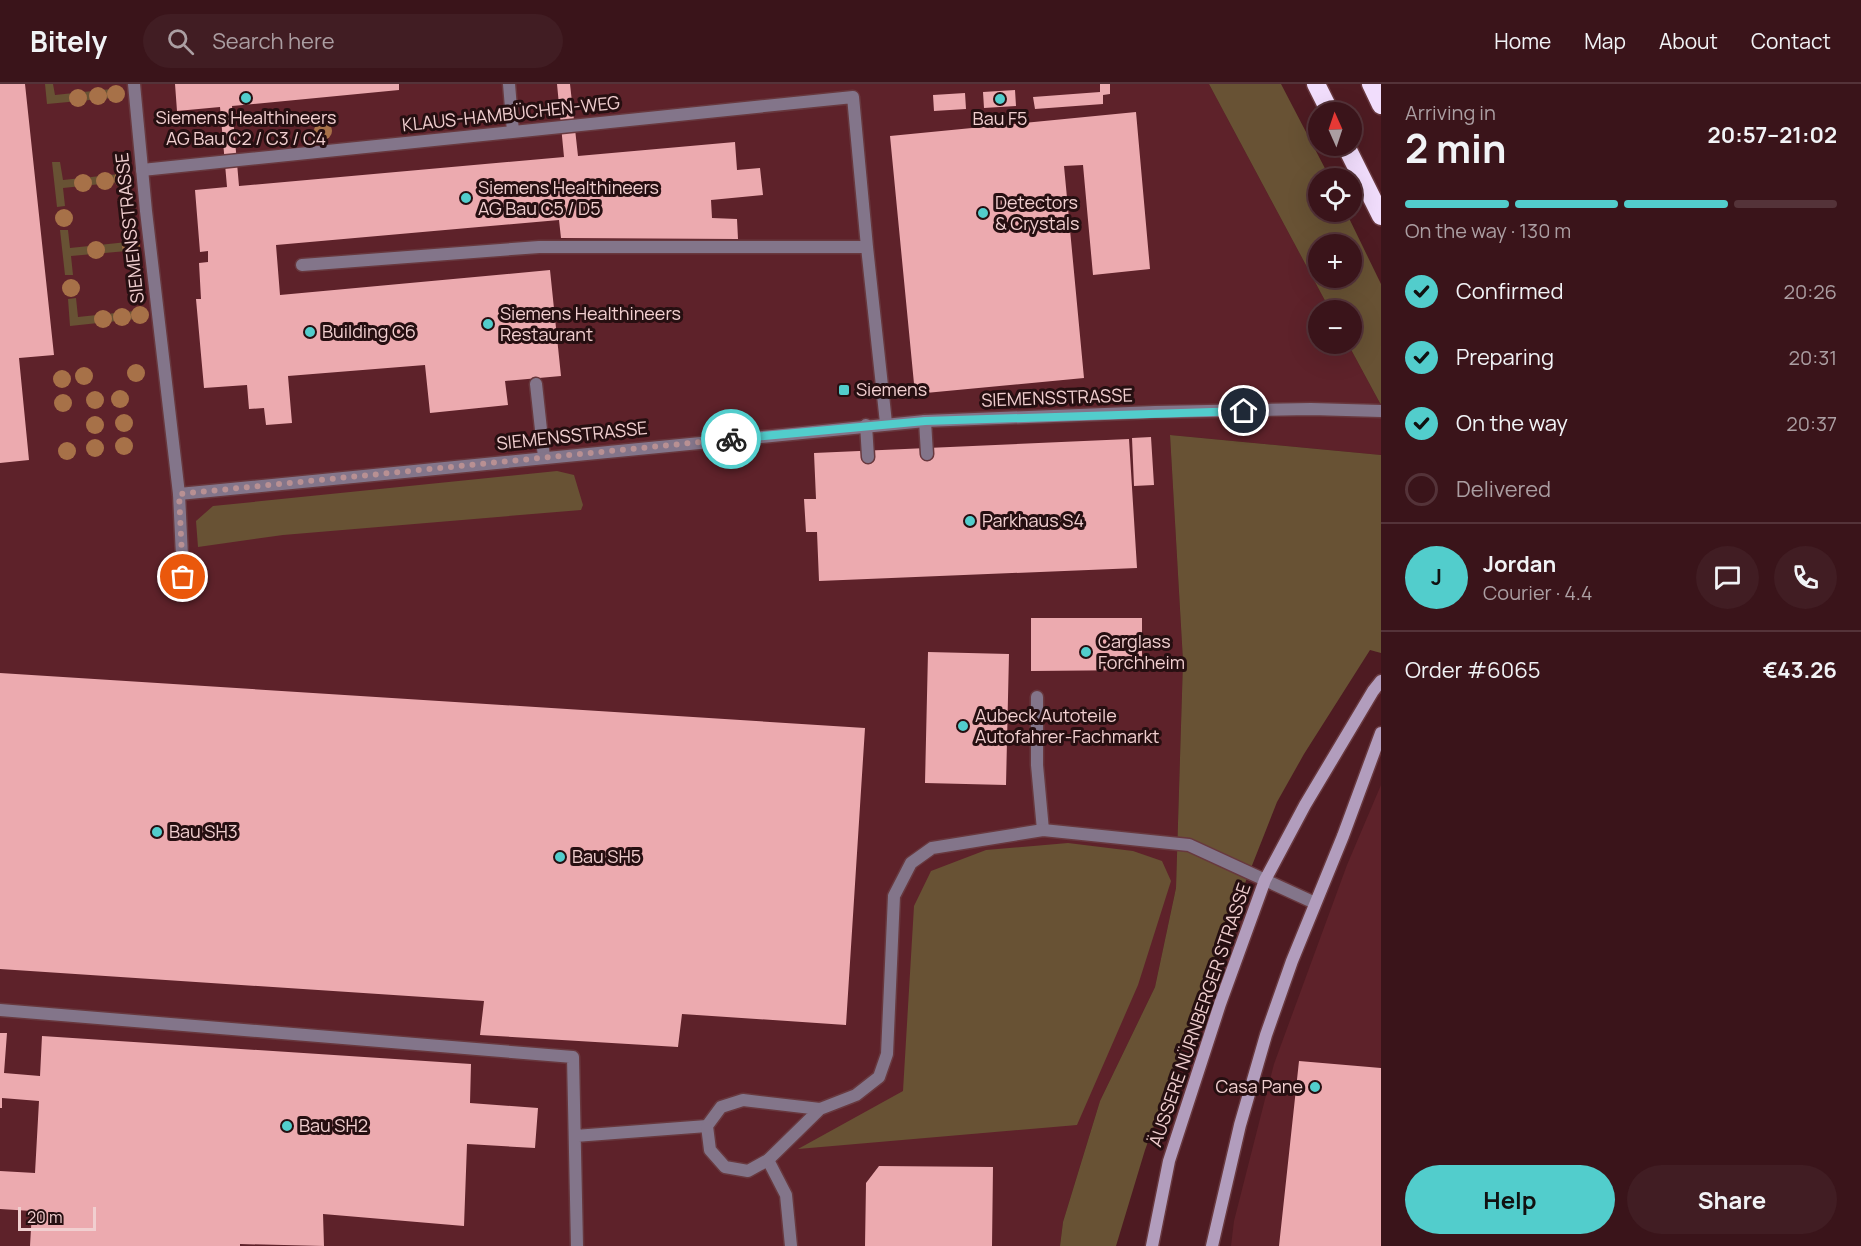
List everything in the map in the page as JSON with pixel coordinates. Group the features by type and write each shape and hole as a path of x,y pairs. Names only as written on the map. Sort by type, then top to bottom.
{"highway":[{"path":"1316,84 1325,102"},
{"path":"1371,84 1381,105"},
{"path":"1351,156 1381,216"}],"main road":[{"name":"ÄUSSERE NÜRNBERGER STRASSE","path":"1152,1246 1169,1161 1220,1004 1265,880 1305,805 1381,681"},
{"path":"1212,1246 1240,1125 1266,1035 1381,733"}],"street":[{"name":"SIEMENSSTRASSE","path":"134,84 179,494 886,423 1166,412 1381,411"},
{"path":"509,84 513,132"},
{"name":"KLAUS-HAMBÜCHEN-WEG","path":"142,170 853,97 867,247"},
{"path":"302,265 538,247 867,247 886,423"},
{"path":"536,384 544,457"},
{"path":"925,421 927,454"},
{"path":"866,425 868,457"},
{"path":"179,494 183,577"},
{"path":"1037,697 1037,765 1043,830"},
{"path":"820,1109 743,1100 721,1107 707,1126 710,1150 725,1167 748,1171 768,1161 820,1109 856,1095 879,1077 887,1054 894,896 911,863 932,848 1043,830 1189,845 1315,903"},
{"path":"0,1010 573,1057 577,1246"},
{"path":"575,1136 707,1126"},
{"path":"768,1161 786,1195 791,1246"}],"shaded area":[{"path":"0,84 1209,84 1308,269 1308,288 1318,288 1325,300 1308,300 1308,354 1353,354 1381,405 1381,455 1170,435 1183,661 1176,888 1155,987 1100,1101 1063,1222 1060,1246 0,1246"},
{"path":"45,84 53,84 55,95 121,88 122,97 47,104"},
{"path":"1209,84 1281,84 1308,136 1308,156 1319,156 1325,168 1308,168 1308,222 1351,222 1357,234 1308,234 1308,269"},
{"path":"52,162 60,162 63,180 129,173 130,181 63,188 65,206 57,207"},
{"path":"60,230 68,230 70,248 137,241 138,250 71,256 73,275 65,275"},
{"path":"1362,245 1381,284 1381,405 1353,354 1362,354 1362,300 1325,300 1318,288 1362,288"},
{"path":"76,298 78,317 144,310 145,318 70,326 68,299"},
{"path":"1170,435 1381,455 1381,653 1370,650 1304,754 1277,802 1145,1150 1116,1246 1060,1246 1063,1222 1100,1101 1155,987 1176,888 1183,661"},
{"path":"557,471 574,475 583,505 581,510 283,535 198,547 196,521 213,506"},
{"path":"1381,785 1381,1246 1231,1246 1234,1221 1274,1064 1347,865"},
{"path":"1068,843 1133,851 1162,861 1171,881 1138,985 1077,1125 798,1149 903,1091 914,906 931,871 986,850"}],"building":[{"path":"0,84 25,84 54,355 19,358 29,460 0,463"},
{"path":"175,84 399,84 399,90 232,106 239,186 564,157 557,84 570,84 578,156 735,142 737,170 760,168 763,195 711,200 712,218 737,219 738,239 561,238 559,220 276,245 280,295 550,270 561,376 505,381 508,405 430,413 425,365 288,376 292,423 266,425 264,408 249,409 247,385 204,388 196,299 201,299 199,263 208,262 208,251 200,252 195,190 227,187 220,107 177,111"},
{"path":"1100,84 1110,84 1110,94 1103,95 1103,104 1035,109 1033,97 1100,92"},
{"name":"Bau F5","path":"1015,90 1016,106 984,108 983,92"},
{"path":"965,93 966,109 934,111 933,95"},
{"name":"Detectors & Crystals","path":"1136,112 1150,269 1093,275 1083,165 1064,166 1084,378 915,394 890,136"},
{"path":"1151,437 1154,485 1134,486 1132,438"},
{"name":"Parkhaus S4","path":"1129,439 1137,568 819,581 817,532 806,532 804,499 816,499 814,453"},
{"path":"1031,618 1142,618 1142,670 1031,671"},
{"path":"928,652 1009,654 1006,785 925,783"},
{"path":"0,673 865,728 846,1025 682,1014 678,1047 480,1035 484,1001 0,969"},
{"name":"Bau SH2","path":"0,1033 7,1033 4,1073 40,1076 42,1036 471,1064 470,1103 538,1108 535,1148 467,1144 464,1226 323,1214 324,1246 240,1244 240,1246 30,1246 32,1211 0,1209 0,1171 35,1173 39,1101 2,1098 2,1108 0,1108"},
{"path":"1299,1061 1381,1068 1381,1246 1279,1246"},
{"path":"879,1166 993,1167 992,1246 865,1246 866,1183"}],"way so far":[{"path":"183,577 179,494 731,439"}],"place":[{"name":"Siemens Healthineers AG Bau C2 / C3 / C4","path":"246,98"},
{"name":"Bau F5","path":"1000,99"},
{"name":"Siemens Healthineers AG Bau C5 / D5","path":"466,198"},
{"name":"Detectors & Crystals","path":"983,213"},
{"name":"Siemens Healthineers Restaurant","path":"488,324"},
{"name":"Building C6","path":"310,332"},
{"name":"Siemens","path":"844,390"},
{"name":"Parkhaus S4","path":"970,521"},
{"name":"Carglass Forchheim","path":"1086,652"},
{"name":"Aubeck Autoteile Autofahrer-Fachmarkt","path":"963,726"},
{"name":"Bau SH3","path":"157,832"},
{"name":"Bau SH5","path":"560,857"},
{"name":"Casa Pane","path":"1315,1087"},
{"name":"Bau SH2","path":"287,1126"}],"route":[{"path":"731,439 925,421 1244,411"}]}
